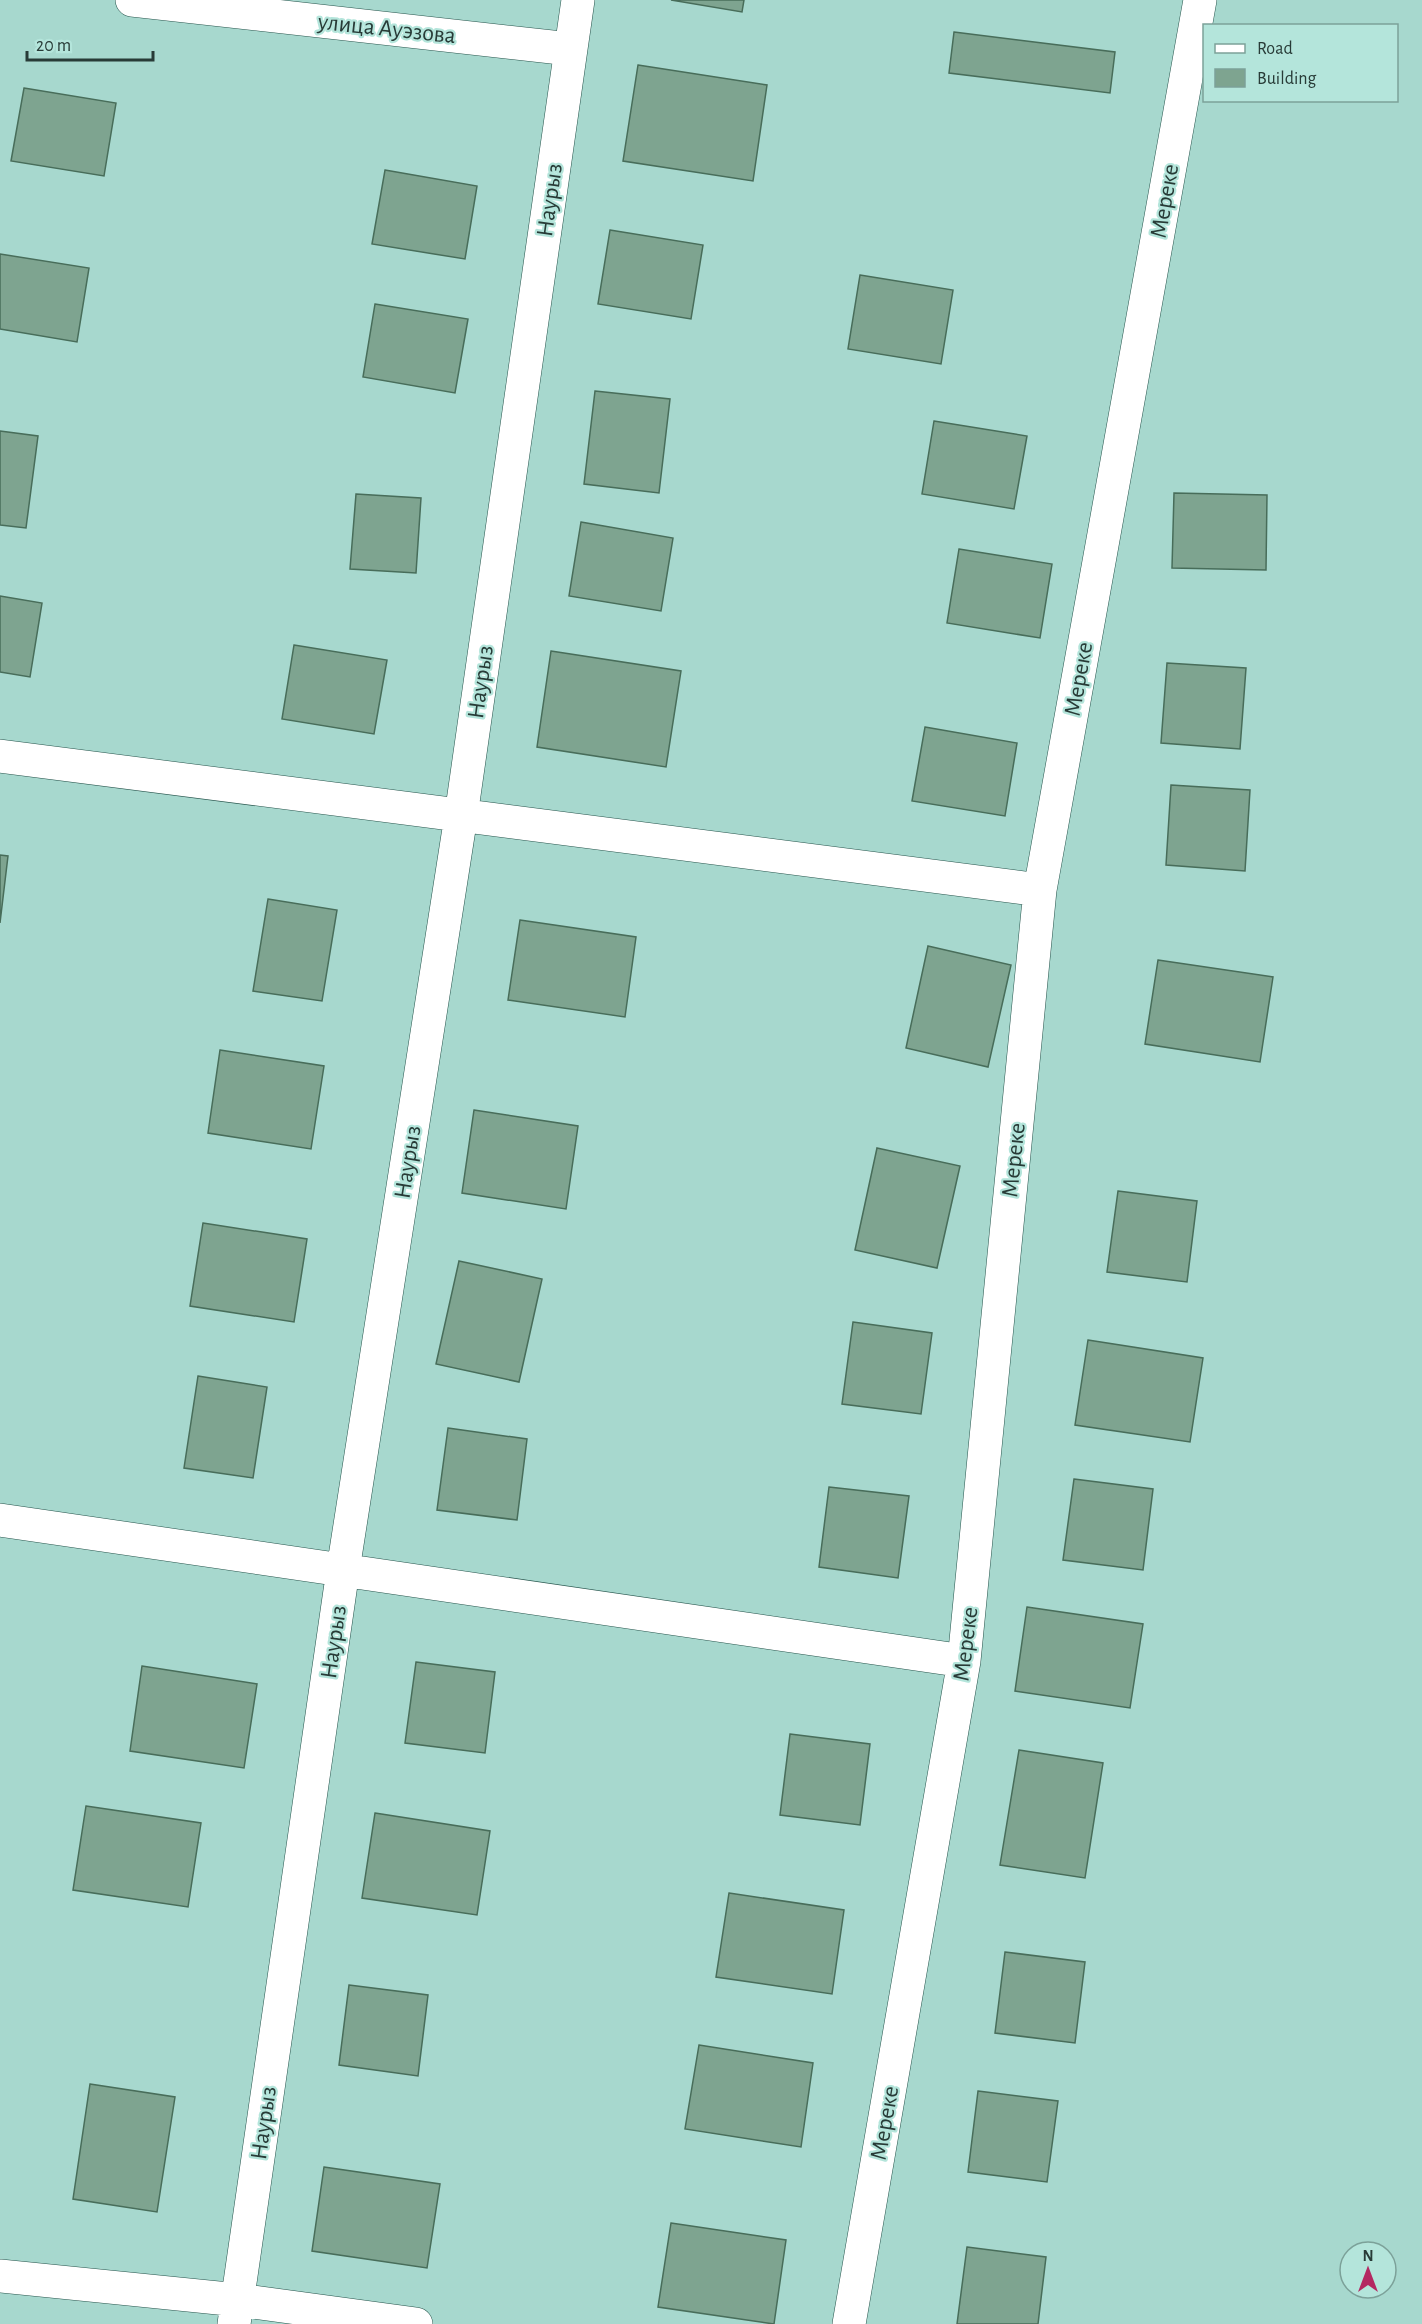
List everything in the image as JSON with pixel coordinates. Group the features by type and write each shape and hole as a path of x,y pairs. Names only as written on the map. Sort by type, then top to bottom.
{"street":[{"name":"улица Ауэзова","path":"132,0 570,49"},
{"name":"Наурыз","path":"236,2312 343,1570 461,816 578,0"},
{"name":"Мереке","path":"849,2324 964,1661 1040,890 1200,0"},
{"path":"0,756 1040,890"},
{"path":"0,1520 964,1661"},
{"path":"0,2276 236,2312 416,2324"}],"building":[{"path":"671,0 744,0 742,12"},
{"path":"954,32 1115,52 1110,93 949,73"},
{"path":"638,65 767,85 753,181 623,161"},
{"path":"24,88 116,103 104,176 11,161"},
{"path":"385,170 477,186 465,259 372,244"},
{"path":"610,230 703,245 691,319 598,304"},
{"path":"0,254 89,268 77,342 0,329"},
{"path":"860,275 953,290 941,364 848,349"},
{"path":"375,304 468,319 455,393 363,377"},
{"path":"595,391 670,399 659,493 584,484"},
{"path":"934,421 1027,436 1014,509 922,494"},
{"path":"0,431 38,436 26,528 0,525"},
{"path":"1174,493 1267,495 1266,570 1172,568"},
{"path":"356,494 421,498 416,573 350,569"},
{"path":"581,522 673,538 661,611 569,596"},
{"path":"959,549 1052,564 1040,638 947,623"},
{"path":"0,596 42,603 30,677 0,672"},
{"path":"294,645 387,660 374,734 282,719"},
{"path":"551,651 681,671 666,767 537,747"},
{"path":"1167,663 1246,668 1240,749 1161,743"},
{"path":"925,727 1017,743 1005,816 912,801"},
{"path":"1171,785 1250,790 1245,871 1166,865"},
{"path":"0,855 8,856 0,923"},
{"path":"268,899 337,910 322,1001 253,991"},
{"path":"520,920 636,937 625,1017 508,1000"},
{"path":"928,946 1011,965 988,1067 906,1048"},
{"path":"1158,960 1273,977 1260,1062 1145,1044"},
{"path":"220,1050 324,1066 311,1149 208,1133"},
{"path":"474,1110 578,1126 566,1209 462,1193"},
{"path":"877,1148 960,1166 937,1268 855,1250"},
{"path":"1118,1191 1197,1201 1187,1282 1107,1272"},
{"path":"203,1223 307,1239 294,1322 190,1306"},
{"path":"459,1261 542,1279 519,1382 436,1364"},
{"path":"853,1322 932,1333 921,1414 842,1404"},
{"path":"1088,1340 1203,1358 1190,1442 1075,1425"},
{"path":"198,1376 267,1387 253,1478 184,1468"},
{"path":"448,1428 527,1439 517,1520 437,1510"},
{"path":"1074,1479 1153,1489 1143,1570 1063,1560"},
{"path":"829,1487 909,1496 898,1578 819,1567"},
{"path":"1027,1607 1143,1624 1130,1708 1015,1691"},
{"path":"416,1662 495,1672 485,1753 405,1743"},
{"path":"142,1666 257,1684 244,1768 130,1751"},
{"path":"790,1734 870,1744 860,1825 780,1815"},
{"path":"1019,1750 1103,1763 1085,1878 1000,1865"},
{"path":"86,1806 201,1823 188,1907 73,1890"},
{"path":"375,1813 490,1831 477,1915 362,1898"},
{"path":"729,1893 844,1910 832,1994 716,1977"},
{"path":"1005,1952 1085,1962 1075,2043 995,2033"},
{"path":"349,1985 428,1995 418,2076 339,2065"},
{"path":"699,2045 813,2063 801,2147 685,2129"},
{"path":"90,2084 175,2097 157,2212 73,2199"},
{"path":"978,2091 1058,2101 1047,2182 968,2172"},
{"path":"324,2167 440,2184 427,2268 312,2251"},
{"path":"671,2223 786,2240 774,2324 658,2307"},
{"path":"967,2247 1046,2257 1038,2324 957,2324"}]}
